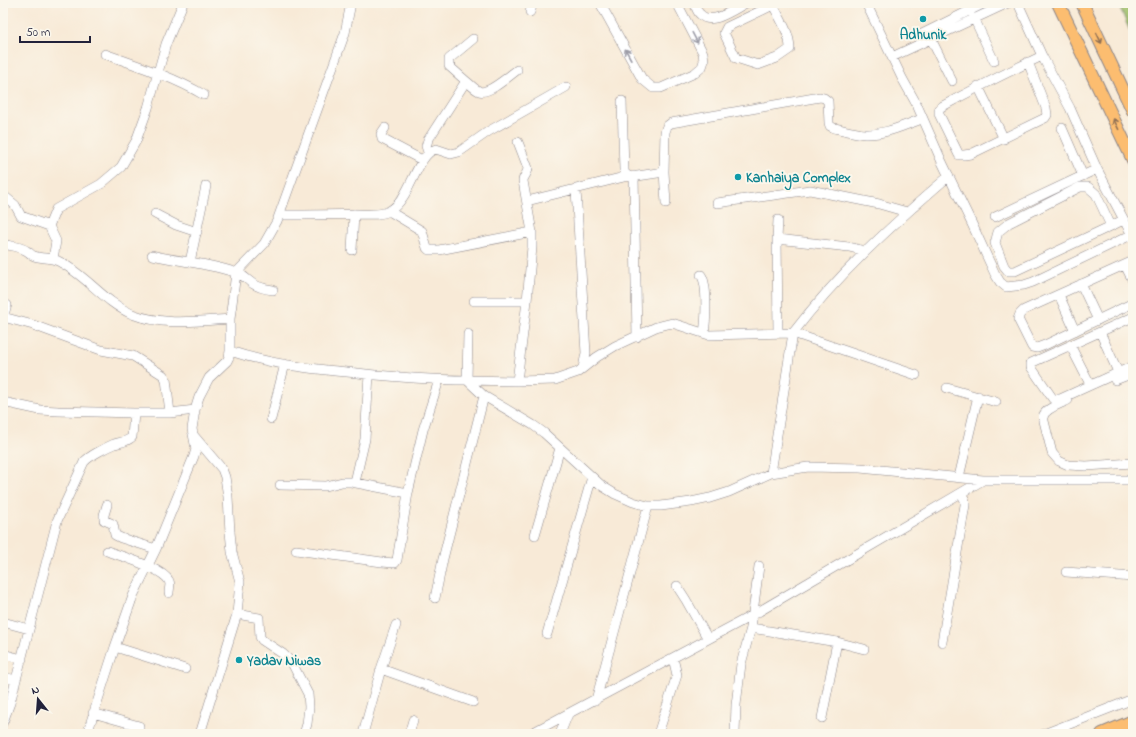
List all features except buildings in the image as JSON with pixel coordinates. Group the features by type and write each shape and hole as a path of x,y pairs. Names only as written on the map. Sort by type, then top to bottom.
{"main road":[{"path":"1133,111 1083,4 1060,8 1133,160"},
{"path":"1102,734 1133,721"}],"street":[{"path":"49,226 56,209 101,184 121,167 138,134 148,108 166,44 182,3"},
{"path":"87,734 115,646 133,596 156,549 194,456 196,449 192,429 195,410 204,386 209,378 227,361 230,350 230,319 236,273 264,244 280,215 345,33 351,3"},
{"path":"600,3 642,79 654,88 661,88 695,73 702,67 704,61 703,53 677,3"},
{"path":"694,3 700,14 707,19 716,19 746,3"},
{"path":"866,3 892,58 917,105 922,119 995,274 1000,282 1006,287 1024,285 1033,282 1133,235 1123,220 1097,169 1070,108 1042,56 1018,3"},
{"path":"922,34 986,3"},
{"path":"892,58 1008,3"},
{"path":"772,4 790,41 790,49 777,58 758,65 736,58 724,33 727,27 772,4"},
{"path":"974,18 994,60"},
{"path":"473,39 449,59 448,64 478,91 483,92 490,90 517,70"},
{"path":"931,39 952,82"},
{"path":"105,54 188,85 204,94"},
{"path":"1028,62 1046,108 1047,114 1045,118 971,154 959,154 956,151 939,114 941,107 978,86 1028,62 1042,56"},
{"path":"428,152 426,146 428,140 466,81"},
{"path":"978,86 1004,139"},
{"path":"280,215 354,214 381,213 389,211 394,208 404,196 422,160 428,152 436,149 451,154 459,152 489,131 566,87"},
{"path":"666,203 664,172 665,132 667,126 676,122 820,97 828,101 829,123 830,126 834,128 865,134 877,133 888,131 922,119"},
{"path":"622,101 624,170 625,174 631,176"},
{"path":"385,128 381,134 382,139 422,160"},
{"path":"1062,128 1082,176"},
{"path":"517,381 527,301 532,232 522,181 528,172 528,168 518,142"},
{"path":"995,217 1097,169"},
{"path":"527,201 631,176 664,172"},
{"path":"631,176 637,337"},
{"path":"771,473 793,333 865,252 907,212 949,176"},
{"path":"190,262 206,186"},
{"path":"1111,226 1096,194 1091,188 1080,187 1008,223 998,232 995,243 1004,266 1008,271 1015,271 1111,226 1123,220"},
{"path":"576,190 586,353 583,368"},
{"path":"717,203 810,190 879,204 907,212"},
{"path":"3,195 15,206 21,216 49,226 56,241 53,259"},
{"path":"389,211 422,231 429,250 439,250 532,232"},
{"path":"155,214 176,225 197,232"},
{"path":"352,250 354,214"},
{"path":"778,220 778,333"},
{"path":"777,239 849,246 865,252"},
{"path":"3,245 26,250 32,256 53,259 64,264 118,306 134,314 177,322 230,319"},
{"path":"152,255 236,273 244,276 254,284 273,290"},
{"path":"1133,281 1129,263 1024,310 1018,319 1020,326 1032,347 1037,348 1133,303"},
{"path":"701,275 704,283 706,320 704,333"},
{"path":"1082,284 1098,320"},
{"path":"1059,295 1075,331"},
{"path":"474,301 527,301"},
{"path":"7,305 3,317 33,325 101,350 133,356 163,375 168,384 170,413"},
{"path":"1133,317 1035,361 1031,363 1031,367 1053,399 1060,399 1090,384 1133,366"},
{"path":"230,350 255,359 306,368 369,375 439,380 555,380 578,372 596,357 615,346 656,327 672,323 704,333 719,335 793,333 916,375"},
{"path":"1100,332 1118,372"},
{"path":"468,334 467,380 484,396 533,424 592,477 615,494 633,502 648,506 674,505 710,498 730,492 771,473 808,467 860,468 983,480 1133,480"},
{"path":"1070,345 1090,384"},
{"path":"272,419 285,364"},
{"path":"1133,373 1108,382 1047,410 1043,416 1052,453 1058,461 1068,465 1086,466 1133,463"},
{"path":"355,482 365,439 369,375"},
{"path":"296,550 395,563 397,560 408,493 423,430 439,380"},
{"path":"947,388 996,402"},
{"path":"435,598 443,559 484,396"},
{"path":"959,477 978,396"},
{"path":"3,402 40,410 170,413 195,410"},
{"path":"3,722 10,703 22,659 57,521 84,462 88,458 113,444 129,440 132,437 134,413"},
{"path":"193,435 222,469 225,477 232,552 240,582 237,614 200,734"},
{"path":"535,535 560,448"},
{"path":"547,634 592,477"},
{"path":"530,734 753,615 983,480"},
{"path":"280,484 326,486 342,482 355,482 408,493"},
{"path":"942,642 965,505 962,493"},
{"path":"107,505 104,520 113,524 115,535 156,549"},
{"path":"596,700 648,506"},
{"path":"107,551 147,566 163,574 169,579 169,593"},
{"path":"735,734 736,705 741,664 751,628 758,566"},
{"path":"1066,572 1133,578"},
{"path":"677,586 708,639"},
{"path":"237,614 259,618 260,637 262,640 277,649 292,663 308,694 309,707 304,734"},
{"path":"3,622 29,629"},
{"path":"363,734 381,670 396,625"},
{"path":"751,628 837,642 864,649"},
{"path":"822,718 837,642"},
{"path":"115,646 185,669"},
{"path":"3,654 22,659"},
{"path":"658,734 677,675 673,658"},
{"path":"381,670 474,702"},
{"path":"3,677 16,680"},
{"path":"1044,734 1133,699"},
{"path":"93,713 139,726 139,734"},
{"path":"560,734 568,714"},
{"path":"409,734 413,720"},
{"path":"307,724 313,734"}],"green space":[{"path":"1118,3 1133,3 1133,38"}],"place":[{"name":"Adhunik","path":"923,19"},
{"name":"Kanhaiya Complex","path":"738,177"},
{"name":"Yadav Niwas","path":"239,660"}]}
